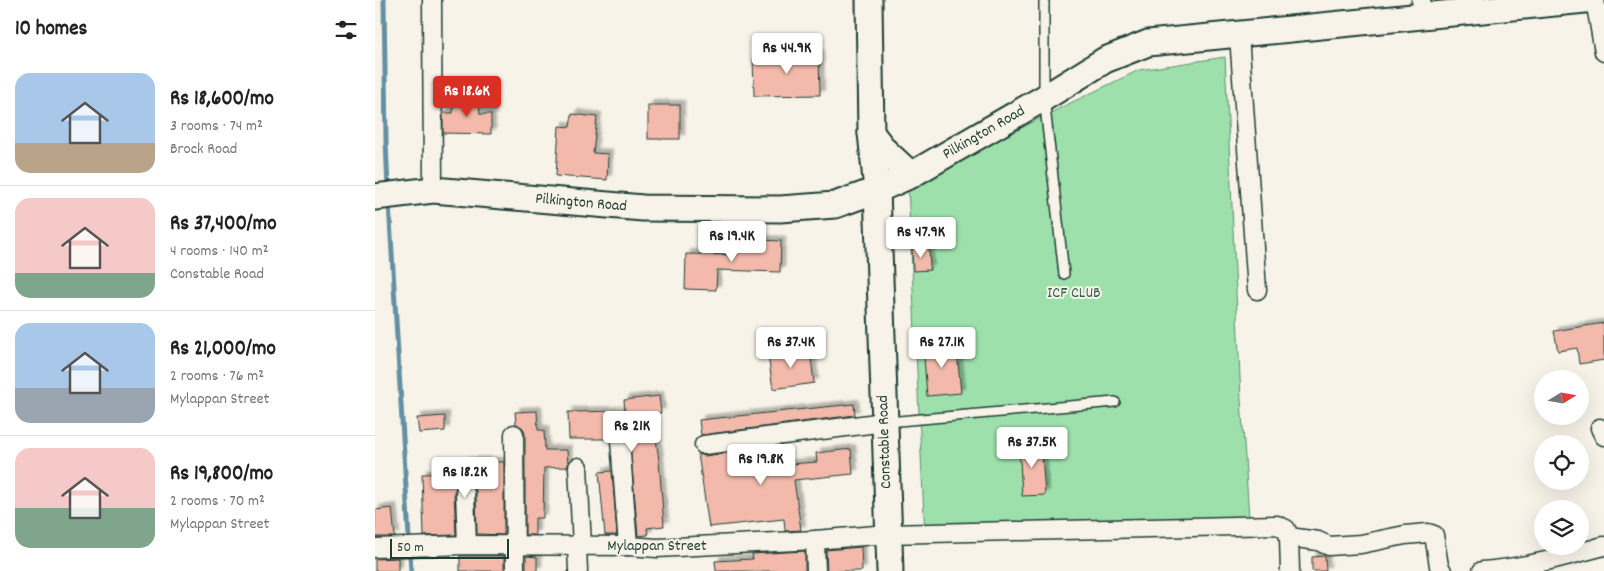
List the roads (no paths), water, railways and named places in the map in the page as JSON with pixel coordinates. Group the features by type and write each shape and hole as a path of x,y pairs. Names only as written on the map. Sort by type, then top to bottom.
{"street":[{"path":"432,0 433,190"},
{"name":"Constable Road","path":"869,0 871,133 877,190 890,571"},
{"name":"Pilkington Road","path":"375,198 433,190 643,208 780,209 835,204 877,190 911,174 1044,98 1105,60 1148,43 1199,37 1239,35 1430,7 1585,0"},
{"path":"1595,0 1604,52"},
{"path":"1239,35 1257,290"},
{"path":"871,133 885,151 911,174"},
{"path":"704,445 885,422"},
{"path":"619,427 628,546"},
{"path":"514,434 515,571"},
{"path":"578,466 578,571"},
{"path":"465,492 467,545"},
{"name":"Mylappan Street","path":"375,548 467,545 628,546 657,548 815,540 888,534 1277,525 1286,529 1289,537"},
{"path":"1290,571 1289,537 1318,541 1329,546 1361,544 1405,535 1429,533 1434,535 1439,566 1442,571"},
{"path":"815,540 816,571"},
{"path":"1482,571 1511,569 1548,562 1604,546"}],"lane":[{"path":"1044,0 1044,98 1064,274"},
{"path":"885,422 1115,402"}],"waterway":[{"path":"384,0 388,189"},
{"path":"389,203 411,571"}],"park label":[{"name":"ICF CLUB","path":"1074,293"}]}
